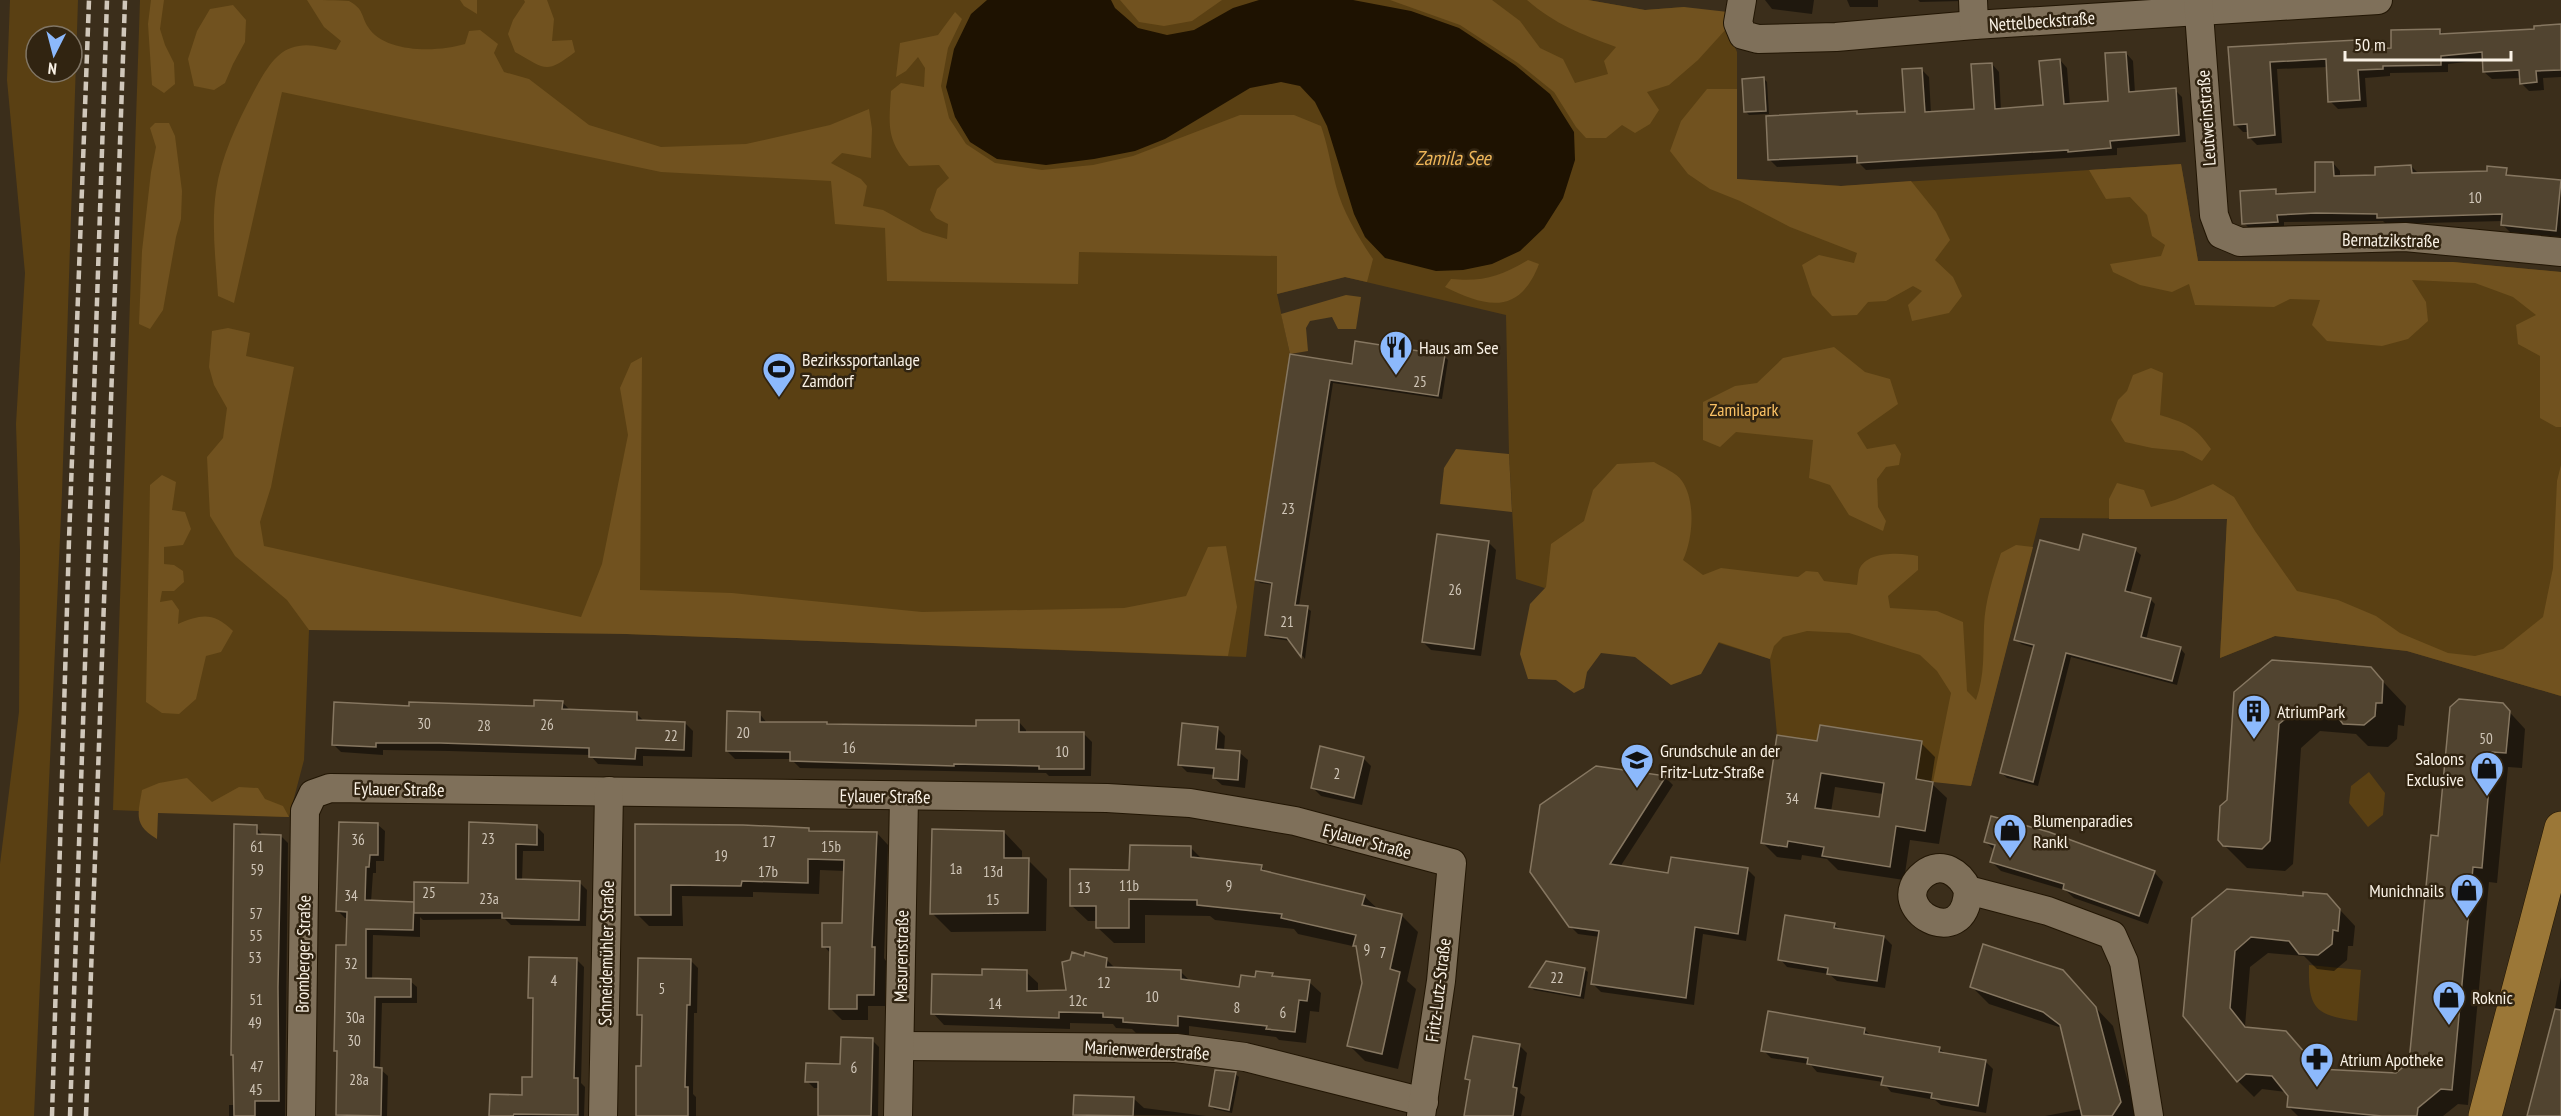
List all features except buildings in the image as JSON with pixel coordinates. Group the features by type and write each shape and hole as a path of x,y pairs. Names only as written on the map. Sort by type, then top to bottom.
{"main road":[{"path":"2486,1116 2561,828"}],"street":[{"name":"Nettelbeckstraße","path":"1742,0 1739,29 1743,35 1758,39 1836,37 1973,13 2363,0"},
{"name":"Leutweinstraße","path":"2198,6 2214,215 2222,234"},
{"name":"Bernatzikstraße","path":"2222,234 2240,242 2405,237 2561,252"},
{"name":"Eylauer Straße","path":"313,794 330,788 1107,798 1190,803 1295,821 1452,863"},
{"name":"Schneidemühler Straße","path":"603,1116 609,791"},
{"name":"Bromberger Straße","path":"301,1116 305,811 313,794"},
{"name":"Masurenstraße","path":"898,1116 904,797"},
{"name":"Fritz-Lutz-Straße","path":"1423,1109 1441,981 1452,863"},
{"path":"1968,890 2048,911 2112,935 2124,962 2149,1116"},
{"name":"Marienwerderstraße","path":"900,1046 1176,1048 1245,1057 1423,1109"}],"green space":[{"path":"10,0 78,0 77,24 24,24 24,84 75,84 62,493 34,1116 0,1116 0,864 19,712 20,550 16,424 25,273 7,80"},
{"name":"Zamilapark","path":"140,0 1588,0 1645,10 1684,7 1727,28 1737,52 1737,179 1841,186 2181,164 2198,261 2453,262 2561,272 2561,696 2407,651 2275,636 2220,658 2227,519 2040,518 1971,786 1916,779 1820,725 1817,741 1777,735 1770,659 1516,579 1509,454 1506,315 1345,277 1277,294 1290,354 1255,580 1246,657 626,634 316,565 309,630 304,760 289,817 113,810"},
{"path":"151,0 164,0 160,29 174,63 175,84 164,93 152,85 148,24"},
{"path":"307,0 349,1 360,10 368,27 376,36 387,42 413,49 441,49 465,44 469,31 480,30 498,44 494,53 504,72 529,79 589,125 661,147 746,144 830,125 869,109 872,129 871,158 842,153 831,163 861,179 867,186 863,206 883,210 923,232 947,239 948,224 936,218 930,210 937,189 949,178 939,165 909,166 893,139 890,114 891,91 901,83 924,87 925,68 918,57 906,71 896,77 900,43 938,35 955,12 962,19 948,48 941,86 949,118 966,144 995,163 1042,170 1093,165 1133,156 1240,115 1294,115 1321,126 1343,205 1373,259 1367,282 1345,277 1277,294 1277,256 1079,252 1078,284 887,281 885,228 835,224 831,181 661,172 282,92 234,303 218,296 214,217 218,178 230,140 241,116 273,61 285,51 297,46 336,50 341,41 324,27"},
{"path":"460,0 477,0 477,14 464,6"},
{"path":"524,0 547,0 554,19 552,41 572,40 575,52 551,67 545,67 515,52 508,34"},
{"path":"1120,0 1222,0 1192,21 1164,26 1139,22"},
{"path":"1390,0 1492,0 1520,21 1540,48 1563,59 1575,83 1608,74 1604,61 1616,47 1559,22 1527,0 1588,0 1645,10 1684,7 1728,12 1727,28 1698,60 1669,85 1647,92 1659,110 1650,124 1635,133 1622,125 1606,138 1586,138 1576,127 1554,92 1518,63 1460,25"},
{"path":"233,5 246,20 245,42 225,83 214,90 194,86 188,59 197,31 210,9"},
{"path":"1707,89 1737,89 1737,179 1841,186 1911,181 1936,212 1950,240 1935,260 1953,277 1962,296 1949,313 1912,321 1908,305 1922,291 1913,286 1886,301 1868,302 1857,315 1832,316 1812,295 1802,265 1819,255 1854,263 1857,253 1790,227 1740,201 1710,189 1688,174 1670,151 1681,121"},
{"path":"155,123 169,123 175,136 182,191 181,219 163,310 150,329 139,324 142,251 156,147 150,128"},
{"path":"2181,164 2198,261 2453,262 2561,272 2561,427 2556,427 2540,418 2540,356 2518,344 2516,325 2536,315 2513,297 2475,283 2412,280 2426,302 2428,321 2408,339 2382,346 2327,341 2312,325 2320,300 2290,299 2274,307 2195,305 2189,284 2172,292 2140,285 2113,272 2110,264 2161,256 2165,245 2152,236 2147,215 2130,197 2106,199 2089,170"},
{"path":"1528,260 1539,264 1531,281 1522,292 1511,299 1487,302 1445,287 1451,279 1473,280 1491,277"},
{"path":"1346,295 1361,297 1356,329 1338,329 1332,317 1310,321 1306,328 1308,351 1290,354 1281,314"},
{"path":"228,328 250,333 246,356 294,367 271,487 260,522 264,546 581,617 602,564 628,435 620,388 631,363 642,357 640,590 732,593 922,612 1124,608 1186,596 1208,547 1226,546 1237,607 1228,656 626,634 309,630 287,600 235,556 210,516 207,457 223,438 227,408 214,385 209,367 212,331"},
{"path":"1834,347 1865,372 1890,379 1898,404 1857,433 1867,449 1895,444 1901,454 1899,465 1886,467 1877,479 1878,507 1886,521 1883,531 1849,515 1830,485 1809,478 1813,440 1736,432 1720,447 1703,440 1703,402 1735,386 1757,383 1783,358"},
{"path":"2151,368 2163,373 2160,415 2183,423 2200,435 2211,449 2202,461 2183,451 2125,442 2111,420 2118,400 2127,391 2133,375"},
{"path":"1456,449 1509,454 1512,512 1440,504 1444,468"},
{"path":"1654,462 1677,475 1686,489 1691,509 1691,531 1683,560 1703,575 1721,568 1798,577 1806,571 1818,572 1824,581 1857,585 1859,570 1869,559 1885,554 1918,556 1918,570 1888,596 1890,608 1937,611 1963,622 1967,691 1976,700 1982,672 1986,607 2001,553 2016,545 2033,547 1971,786 1933,782 1951,693 1937,671 1920,655 1849,633 1807,631 1783,637 1774,646 1770,659 1719,642 1701,674 1671,685 1635,657 1601,653 1587,672 1584,688 1574,693 1556,680 1528,679 1520,654 1530,604 1546,587 1551,544 1584,521 1593,490 1617,464"},
{"path":"2561,465 2561,696 2407,651 2275,636 2220,658 2227,519 2109,519 2109,499 2117,483 2144,490 2151,507 2213,484 2234,497 2297,591 2338,600 2376,616 2400,633 2448,653 2475,656 2503,649 2543,617 2553,568 2557,481"},
{"path":"162,475 176,482 172,510 185,512 191,529 183,545 164,547 164,564 174,565 183,571 184,582 174,591 162,591 160,602 172,600 179,610 178,624 194,618 207,617 219,620 233,631 221,652 206,656 196,699 179,714 162,713 146,702 150,485"},
{"path":"2369,772 2385,793 2383,815 2368,827 2349,803 2351,786"},
{"path":"187,778 212,802 239,787 258,788 265,799 283,806 289,817 158,813 157,839 144,829 139,818 142,790 159,783"},
{"path":"2309,965 2361,970 2357,1021 2332,1016 2317,1007 2310,991"}],"water":[{"name":"Zamila See","path":"987,0 1111,0 1115,8 1138,28 1167,35 1194,30 1233,8 1259,0 1353,0 1411,11 1459,28 1515,65 1550,94 1574,132 1575,160 1563,198 1544,228 1520,251 1492,264 1463,270 1436,271 1385,258 1365,237 1354,214 1327,126 1315,102 1300,86 1281,82 1250,88 1165,139 1135,151 1046,165 997,159 970,142 955,117 946,87 954,49 971,14"}],"railway":[{"path":"52,1116 69,540 89,0"},
{"path":"70,1116 107,0"},
{"path":"86,1116 125,0"}],"place":[{"name":"Haus am See","path":"1396,376"},
{"name":"Bezirkssportanlage Zamdorf","path":"779,398"},
{"name":"AtriumPark","path":"2254,740"},
{"name":"Grundschule an der Fritz-Lutz-Straße","path":"1637,789"},
{"name":"Saloons Exclusive","path":"2487,797"},
{"name":"Blumenparadies Rankl","path":"2010,859"},
{"name":"Munichnails","path":"2467,919"},
{"name":"Roknic","path":"2449,1026"},
{"name":"Atrium Apotheke","path":"2317,1088"}]}
